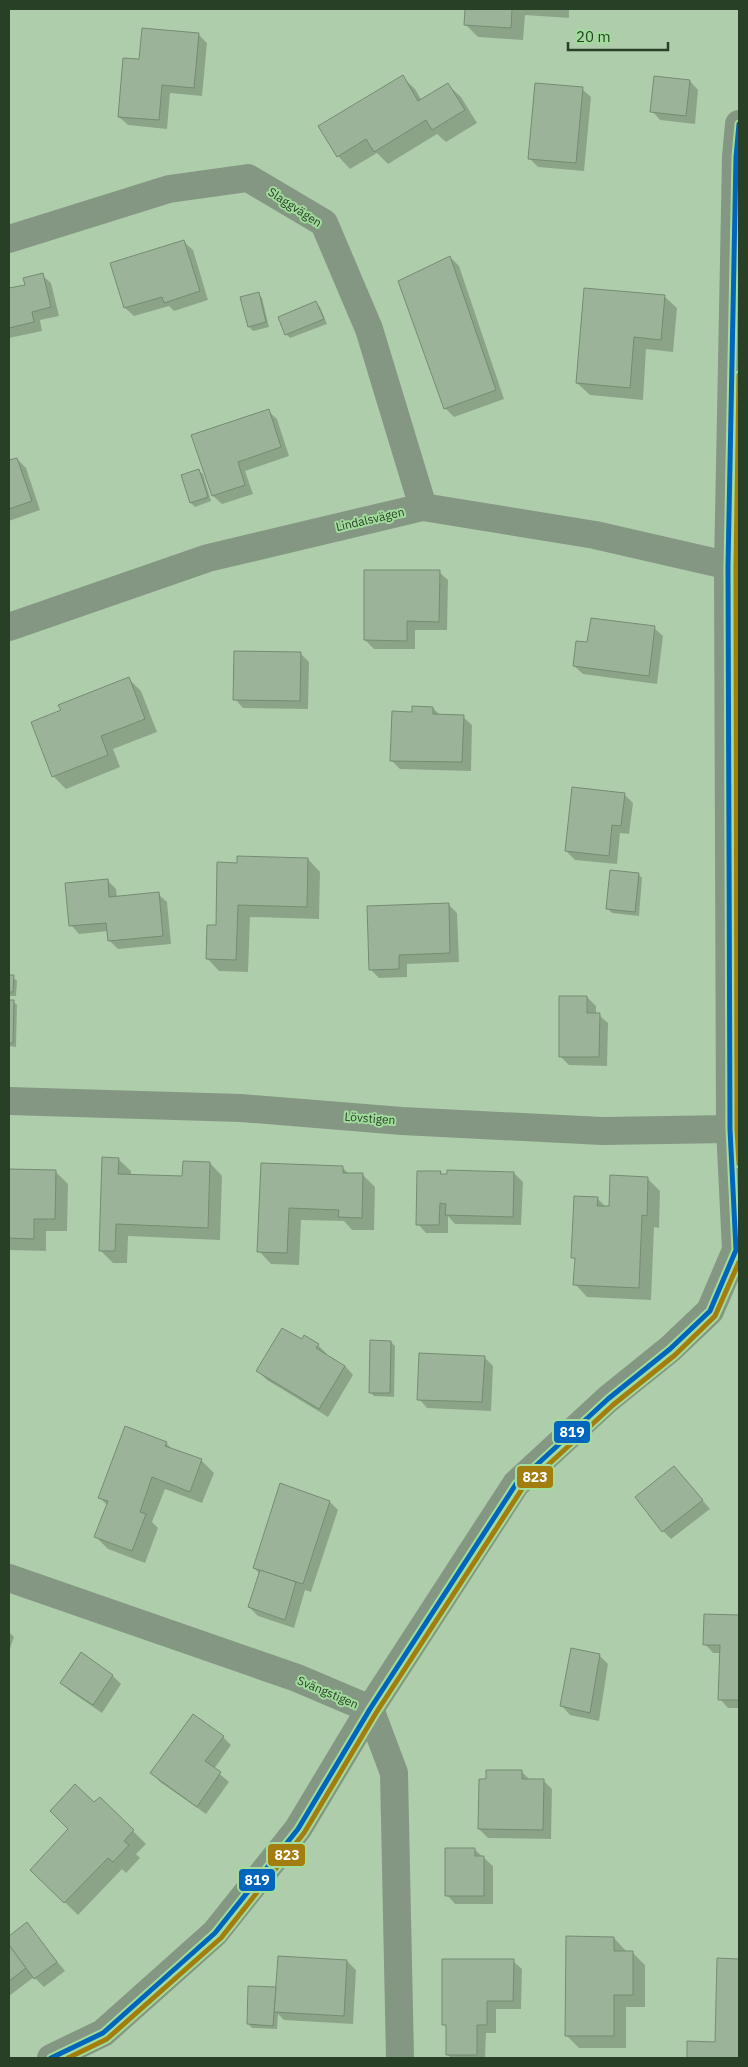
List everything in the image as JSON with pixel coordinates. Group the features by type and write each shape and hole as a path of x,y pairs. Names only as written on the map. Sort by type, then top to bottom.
{"street":[{"path":"51,2058 103,2033 215,1933 298,1829 370,1709 516,1484 608,1399 670,1349 710,1311 738,1250 730,1129 736,157 739,124"},
{"name":"Slaggvägen","path":"9,238 169,190 248,178 324,223 369,329 423,507"},
{"name":"Lindalsvägen","path":"9,627 208,558 423,507 595,535 734,568"},
{"name":"Lövstigen","path":"9,1101 241,1108 402,1121 602,1131 730,1129"},
{"name":"Svängstigen","path":"9,1578 297,1678 370,1709 394,1773 400,2058"}],"building":[{"path":"465,9 512,9 511,28 464,25"},
{"path":"142,28 199,33 194,88 162,85 159,120 118,117 123,58 139,59"},
{"path":"403,75 418,101 448,83 465,110 432,130 426,120 374,152 366,139 337,157 318,126"},
{"path":"654,76 690,80 686,116 650,112"},
{"path":"535,83 583,87 576,163 528,159"},
{"path":"184,240 200,291 164,303 162,297 124,308 110,263"},
{"path":"450,256 496,390 444,409 398,281"},
{"path":"43,273 51,307 32,312 34,322 9,328 9,288 25,285 23,278"},
{"path":"584,288 665,295 661,340 634,337 630,388 576,383"},
{"path":"259,292 266,322 248,327 240,297"},
{"path":"316,301 324,319 285,335 278,317"},
{"path":"269,409 281,447 238,462 245,485 212,496 191,435"},
{"path":"17,458 32,501 9,509 9,460"},
{"path":"199,469 208,497 190,503 181,475"},
{"path":"364,570 440,570 439,622 407,621 407,641 364,640"},
{"path":"591,618 655,626 649,676 573,666 576,641 587,642"},
{"path":"234,651 301,652 300,701 233,700"},
{"path":"129,677 145,719 101,736 108,755 52,777 31,722 61,710 58,705"},
{"path":"412,706 433,707 433,714 464,715 462,762 390,761 392,711 412,712"},
{"path":"572,787 625,793 621,826 612,825 609,856 565,851"},
{"path":"237,856 308,858 307,907 238,905 236,960 206,959 207,925 216,925 217,862 237,863"},
{"path":"610,870 639,873 635,912 606,909"},
{"path":"108,879 109,897 159,892 163,936 108,941 106,923 69,926 65,883"},
{"path":"449,903 450,953 399,955 399,969 369,970 367,906"},
{"path":"9,975 14,975 13,992 9,992"},
{"path":"559,996 587,996 587,1013 600,1013 599,1057 559,1057"},
{"path":"9,1000 14,1000 13,1043 9,1043"},
{"path":"102,1157 119,1158 118,1174 182,1176 183,1161 210,1162 208,1228 116,1224 115,1251 99,1251"},
{"path":"261,1163 343,1166 343,1173 363,1173 362,1218 338,1217 339,1210 289,1208 287,1253 257,1252"},
{"path":"9,1169 56,1170 55,1219 34,1219 34,1239 9,1238"},
{"path":"447,1170 514,1172 513,1217 445,1215 446,1204 440,1203 439,1225 416,1225 417,1171 441,1171 440,1174 447,1174"},
{"path":"610,1175 648,1177 647,1216 642,1215 639,1288 573,1285 575,1258 571,1258 574,1196 598,1197 597,1206 609,1206"},
{"path":"282,1328 302,1339 304,1335 319,1344 316,1348 345,1366 319,1409 256,1371"},
{"path":"370,1340 391,1341 390,1393 369,1393"},
{"path":"419,1353 485,1356 482,1402 417,1400"},
{"path":"125,1426 167,1442 165,1446 202,1459 190,1492 152,1477 140,1512 146,1514 132,1551 94,1537 108,1501 98,1498"},
{"path":"674,1466 703,1500 662,1532 635,1497"},
{"path":"280,1483 330,1501 303,1584 253,1568"},
{"path":"260,1570 296,1582 285,1620 248,1607"},
{"path":"704,1614 739,1615 739,1700 718,1700 720,1645 703,1645"},
{"path":"571,1648 600,1654 590,1713 560,1706"},
{"path":"81,1652 113,1675 93,1705 60,1683"},
{"path":"193,1714 224,1736 205,1761 221,1772 197,1807 150,1773"},
{"path":"486,1770 522,1770 522,1779 544,1779 543,1830 478,1829 479,1779 486,1779"},
{"path":"75,1784 94,1802 100,1797 134,1830 124,1841 129,1845 113,1862 108,1858 64,1903 30,1870 68,1829 50,1811"},
{"path":"445,1848 475,1848 475,1856 484,1856 484,1896 445,1896"},
{"path":"27,1922 57,1962 34,1979 9,1945 9,1936"},
{"path":"566,1936 614,1937 614,1951 633,1951 633,1995 614,1995 614,2036 565,2036"},
{"path":"9,1945 26,1968 9,1981"},
{"path":"278,1956 347,1960 344,2016 274,2012"},
{"path":"717,1958 739,1959 739,2058 687,2058 687,2041 715,2042"},
{"path":"442,1959 514,1959 513,2001 487,2001 487,2025 477,2025 477,2055 446,2055 446,2025 442,2025"},
{"path":"248,1986 276,1987 273,2026 247,2024"}],"transit line":[{"name":"819","path":"51,2058 103,2033 215,1933 298,1829 370,1709 516,1484 608,1399 670,1349 710,1311 736,1250 730,1129 728,567 736,157 739,124"},
{"name":"823","path":"739,375 736,567 737,1129 739,1164"},
{"name":"823","path":"68,2058 107,2039 221,1938 304,1833 376,1713 522,1489 613,1405 675,1355 715,1316 739,1262"}]}
